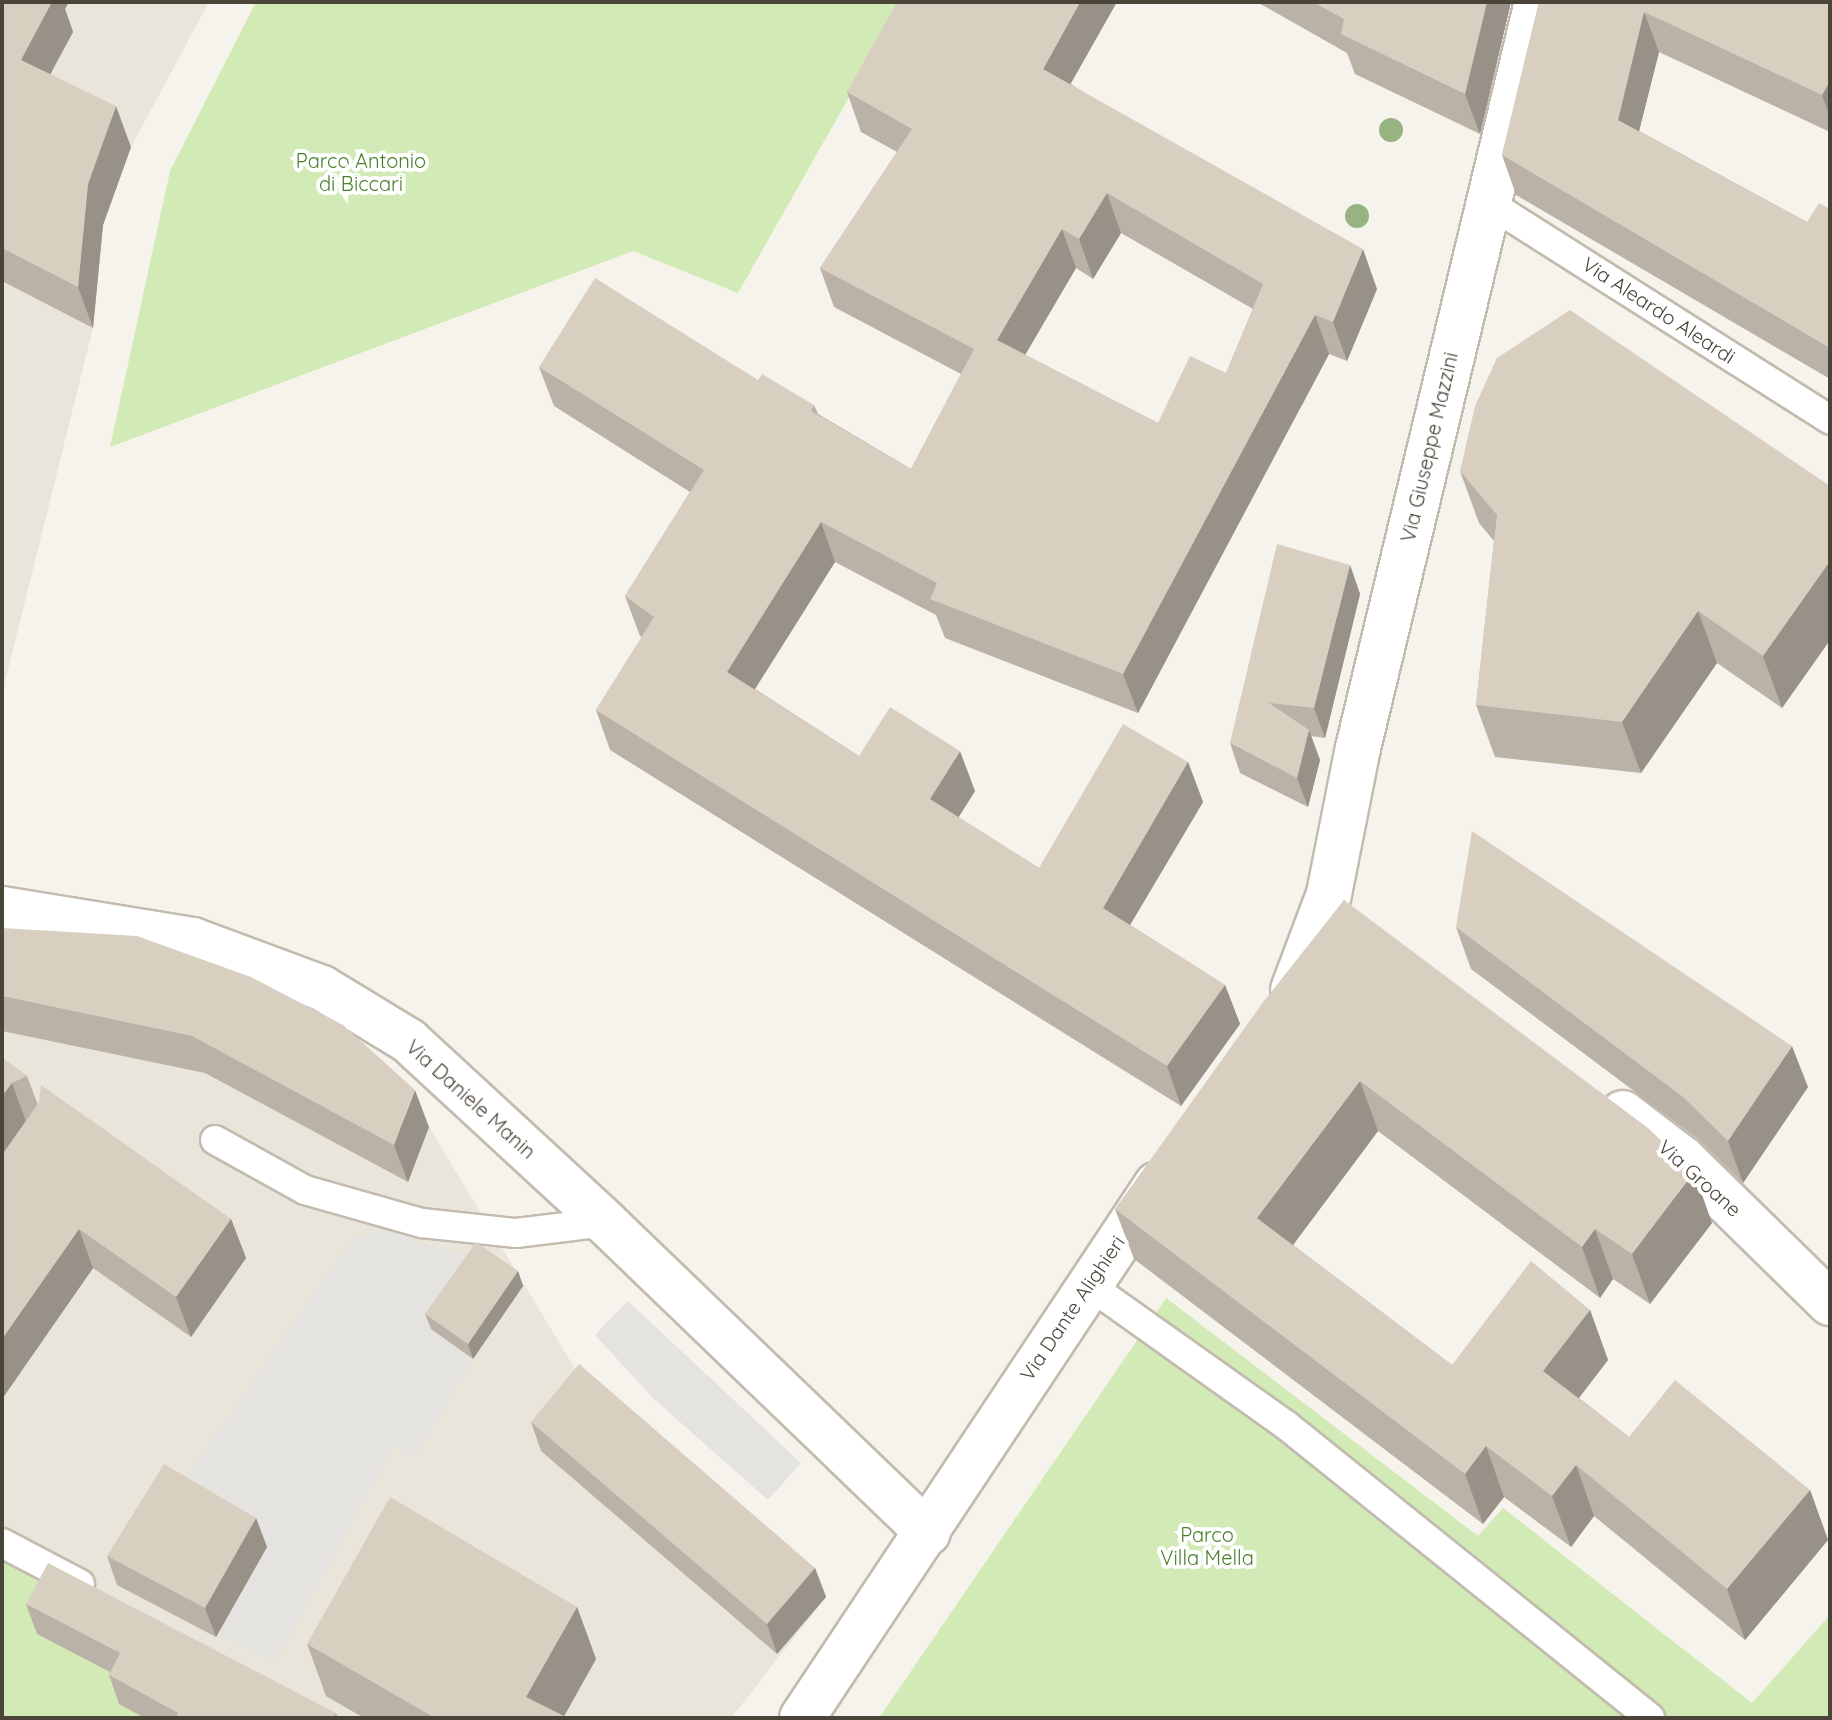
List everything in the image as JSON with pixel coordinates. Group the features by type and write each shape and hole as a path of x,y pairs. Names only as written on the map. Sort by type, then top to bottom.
{"street":[{"name":"Via Giuseppe Mazzini","path":"1329,894 1358,748 1537,2"},
{"path":"1271,1023 1306,961 1329,894 1364,919"},
{"name":"Via Daniele Manin","path":"2,909 193,940 322,988 409,1041 605,1222 928,1533"},
{"name":"Via Groane","path":"1596,1092 1683,1159 1830,1303"},
{"name":"Via Dante Alighieri","path":"802,1718 928,1533 1086,1283 1183,1147"}],"lane":[{"name":"Via Aleardo Aleardi","path":"1487,202 1830,420"},
{"path":"215,1140 305,1190 422,1223 516,1233 605,1222"},
{"path":"1086,1283 1286,1425 1650,1718"},
{"path":"2,1543 112,1601"}],"shaded area":[{"path":"2,2 209,2 131,147 103,225 93,328 2,694"},
{"path":"2,959 429,1127 580,1377 826,1597 731,1718 2,1718"},
{"path":"394,1227 418,1242 481,1258 473,1359 415,1458 394,1446 275,1663 218,1634 267,1547 175,1493 353,1238"},
{"path":"628,1301 801,1463 768,1500 653,1398 595,1335"}],"green space":[{"name":"Parco Antonio di Biccari","path":"256,2 903,2 738,293 633,251 110,447 170,171"},
{"name":"Parco Villa Mella","path":"1166,1298 1478,1536 1503,1508 1752,1703 1830,1615 1830,1718 879,1718"},
{"path":"2,1558 60,1588 130,1682 145,1718 2,1718"}],"building":[{"path":"2,2 52,2 21,60 116,106 88,184 78,287 2,248"},
{"path":"897,2 1080,2 1043,69 1363,249 1333,322 1315,315 1123,674 930,599 937,583 821,522 727,672 859,756 890,707 960,751 930,799 1039,868 1123,724 1188,762 1103,908 1225,985 1167,1066 596,710 654,617 625,596 704,470 539,367 595,278 758,380 762,374 814,405 811,411 911,469 974,349 820,268 912,129 847,92","holes":["1107,193 1263,284 1226,373 1190,356 1158,423 997,340 1062,229 1079,239"]},
{"path":"1313,2 1487,2 1465,94 1341,34 1344,19"},
{"path":"1539,2 1830,2 1830,81 1822,95 1644,12 1618,120 1807,222 1819,203 1830,209 1830,348 1502,155"},
{"path":"1570,310 1830,486 1830,561 1763,656 1698,611 1622,722 1476,705 1497,515 1460,471 1475,406 1497,358"},
{"path":"1277,544 1350,565 1314,708 1269,703 1309,730 1297,778 1230,743"},
{"path":"1472,831 1792,1046 1728,1141 1683,1097 1456,927"},
{"path":"1344,900 1648,1128 1694,1172 1632,1254 1595,1229 1582,1247 1360,1081 1257,1218 1452,1365 1531,1261 1590,1310 1543,1371 1629,1437 1675,1380 1810,1490 1727,1589 1576,1465 1552,1496 1486,1446 1465,1474 1115,1209 1264,1001"},
{"path":"2,928 137,936 251,977 343,1025 415,1090 394,1145 192,1036 2,996"},
{"path":"2,1058 27,1076 12,1083 2,1096"},
{"path":"41,1085 231,1219 176,1297 79,1229 2,1339 2,1155 39,1102"},
{"path":"476,1242 518,1271 468,1344 425,1314"},
{"path":"579,1364 815,1568 767,1624 531,1422"},
{"path":"164,1464 256,1518 205,1608 107,1556"},
{"path":"390,1497 577,1607 526,1697 568,1718 435,1718 307,1644"},
{"path":"48,1563 336,1713 333,1718 176,1718 178,1713 109,1675 120,1653 26,1604"}]}
